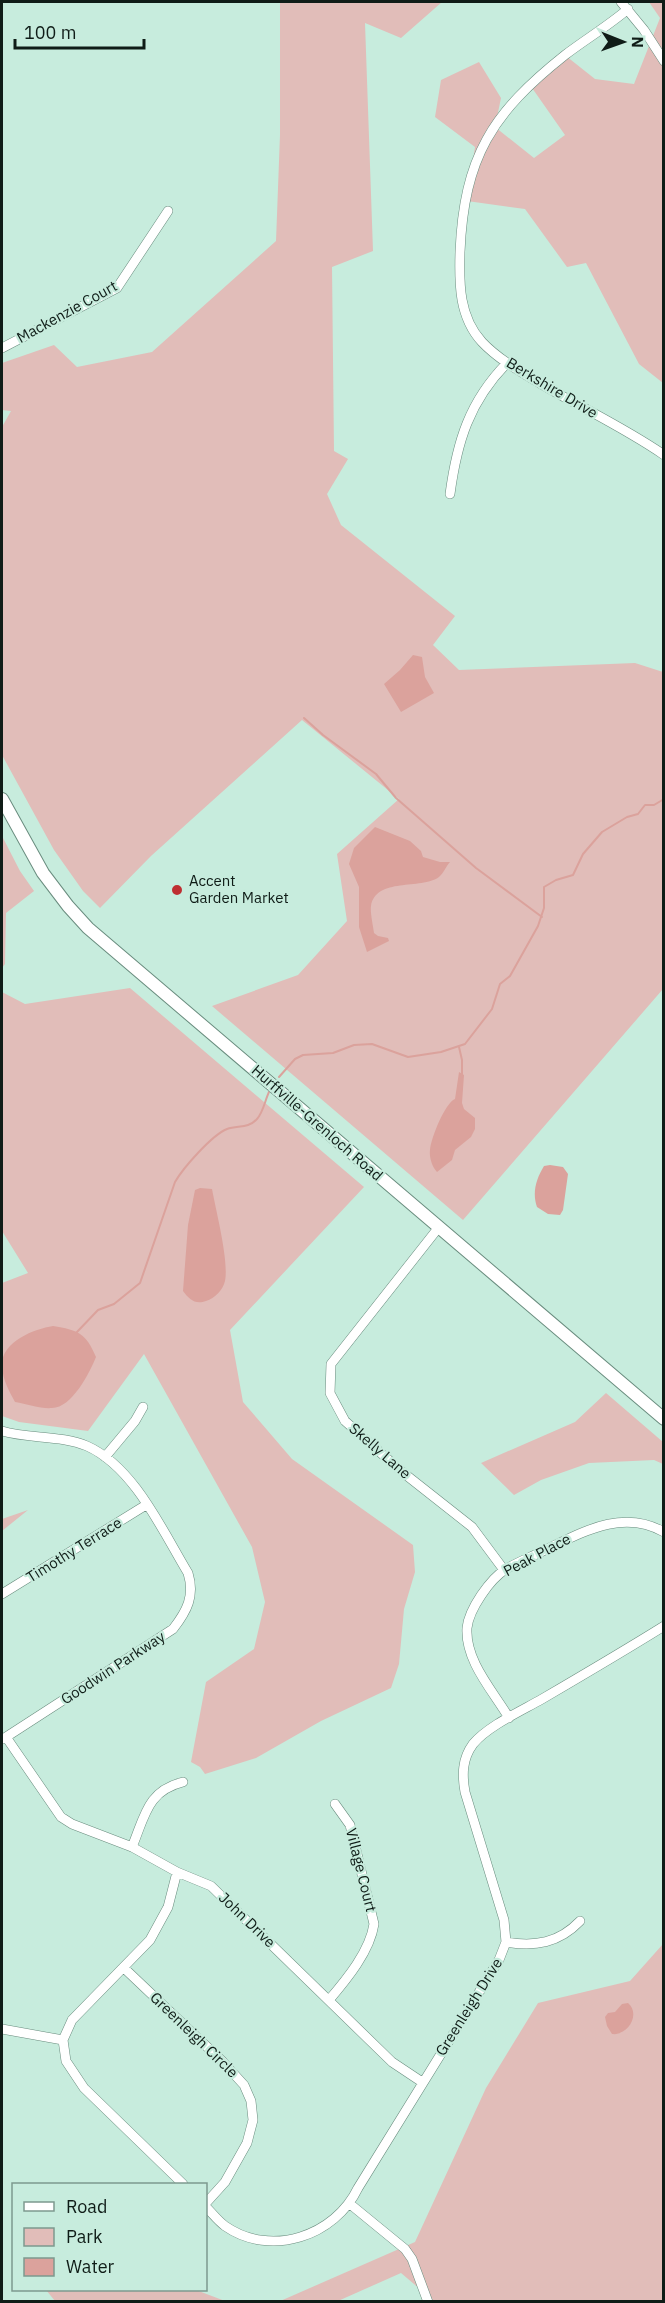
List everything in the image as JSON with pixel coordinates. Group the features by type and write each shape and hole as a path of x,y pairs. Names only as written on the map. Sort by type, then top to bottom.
{"main road":[{"name":"Hurffville-Grenloch Road","path":"2,799 43,873 88,928 663,1419"}],"street":[{"name":"Berkshire Drive","path":"663,61 624,5 541,75 504,112 473,169 466,193 461,222 460,298 467,320 481,341 507,363 663,455"},
{"name":"Mackenzie Court","path":"2,348 117,288 168,211"},
{"path":"450,494 456,458 465,426 494,376 507,363"},
{"name":"Skelly Lane","path":"439,1227 331,1364 330,1393 345,1421 401,1471 472,1527 504,1570"},
{"path":"105,1457 135,1421 143,1407"},
{"name":"Goodwin Parkway","path":"2,1432 86,1446 127,1474 188,1573 191,1584 191,1593 184,1615 173,1629 4,1739"},
{"name":"Timothy Terrace","path":"2,1594 146,1505"},
{"name":"Peak Place","path":"509,1718 472,1658 467,1628 471,1610 481,1595 504,1570 589,1528 617,1522 636,1524 663,1532"},
{"name":"Greenleigh Drive","path":"207,2206 224,2226 243,2236 262,2241 286,2242 329,2224 350,2204 422,2082 499,1960 506,1942 504,1920 463,1779 464,1766 472,1745 509,1718 663,1626"},
{"name":"John Drive","path":"4,1739 61,1816 72,1824 132,1847 177,1872 211,1886 392,2062 422,2082"},
{"path":"132,1847 151,1802 158,1793 168,1786 183,1782"},
{"name":"Village Court","path":"329,2000 351,1971 372,1933 374,1924 351,1825 335,1804"},
{"path":"177,1872 168,1906 150,1940 72,2020 63,2040 66,2061 84,2088 182,2183"},
{"path":"506,1942 533,1945 547,1943 569,1932 580,1921"},
{"name":"Greenleigh Circle","path":"124,1968 223,2062 244,2085 251,2100 253,2120 246,2143 225,2182 207,2204"},
{"path":"2,2029 63,2040"},
{"path":"350,2204 405,2249 412,2259 428,2301"}],"green space":[{"path":"280,2 442,2 401,38 365,23 373,251 332,267 334,451 348,459 327,494 341,525 455,616 433,645 459,670 635,663 663,672 663,989 463,1220 212,1006 298,975 347,921 337,854 399,799 302,720 151,856 100,908 83,891 54,850 2,755 2,427 11,411 2,410 2,363 54,345 77,367 152,352 276,241 280,135"},
{"path":"649,2 663,2 663,383 639,364 586,263 567,267 525,209 467,201 475,147 435,117 441,80 479,62 501,98 495,127 534,158 565,135 530,85 566,56 595,79 634,84 660,18"},
{"path":"2,836 20,871 34,891 6,913 5,964 2,968"},
{"path":"130,988 364,1187 230,1330 243,1402 292,1459 413,1545 415,1572 404,1609 399,1664 391,1688 321,1721 256,1758 205,1774 200,1767 191,1762 206,1682 254,1649 265,1602 252,1547 144,1354 88,1431 19,1422 2,1416 2,1283 28,1273 2,1231 2,992 25,1004"},
{"path":"606,1393 663,1442 663,1464 654,1460 589,1463 541,1480 514,1495 481,1463 575,1422"},
{"path":"28,1510 2,1531 2,1519"},
{"path":"663,1944 663,2301 434,2301 401,2273 338,2301 278,2302 415,2242 486,2088 538,2003 630,1981"},
{"path":"47,2291 199,2291 225,2301 55,2301"}],"water":[{"path":"413,655 422,657 425,677 434,693 401,712 384,684"},
{"path":"375,827 410,841 421,851 423,857 440,862 450,862 439,877 431,881 400,885 381,891 375,897 371,906 374,933 388,938 389,941 367,952 359,927 359,887 349,864 354,848"},
{"path":"459,1072 464,1075 462,1103 464,1109 475,1118 475,1129 471,1137 455,1150 452,1160 437,1172 430,1159 431,1145 443,1114 455,1099"},
{"path":"544,1166 563,1167 568,1174 563,1210 560,1215 548,1214 537,1207 536,1202 535,1191 539,1176"},
{"path":"212,1189 224,1249 226,1272 224,1284 218,1293 209,1300 195,1302 183,1291 188,1225 195,1190"},
{"path":"53,1326 75,1331 89,1343 96,1357 89,1371 73,1396 59,1406 43,1408 15,1402 2,1367 6,1350 20,1338"},
{"path":"628,2003 633,2013 631,2023 623,2032 612,2034 605,2017 608,2013 615,2012 622,2004"}],"waterway":[{"path":"304,718 376,774 396,798 476,868 542,917"},
{"path":"279,1077 295,1059 303,1055 333,1053 354,1045 372,1044 408,1057 441,1052 465,1044 492,1009 500,984 510,976 538,926 544,908 544,887 556,880 573,875 583,854 602,832 627,817 638,814 645,805 654,805 664,799"},
{"path":"459,1047 462,1077"},
{"path":"76,1333 98,1310 114,1304 140,1283 179,1176 198,1152 221,1132 250,1124 257,1119 270,1090"}],"place":[{"name":"Accent Garden Market","path":"177,890"}]}
